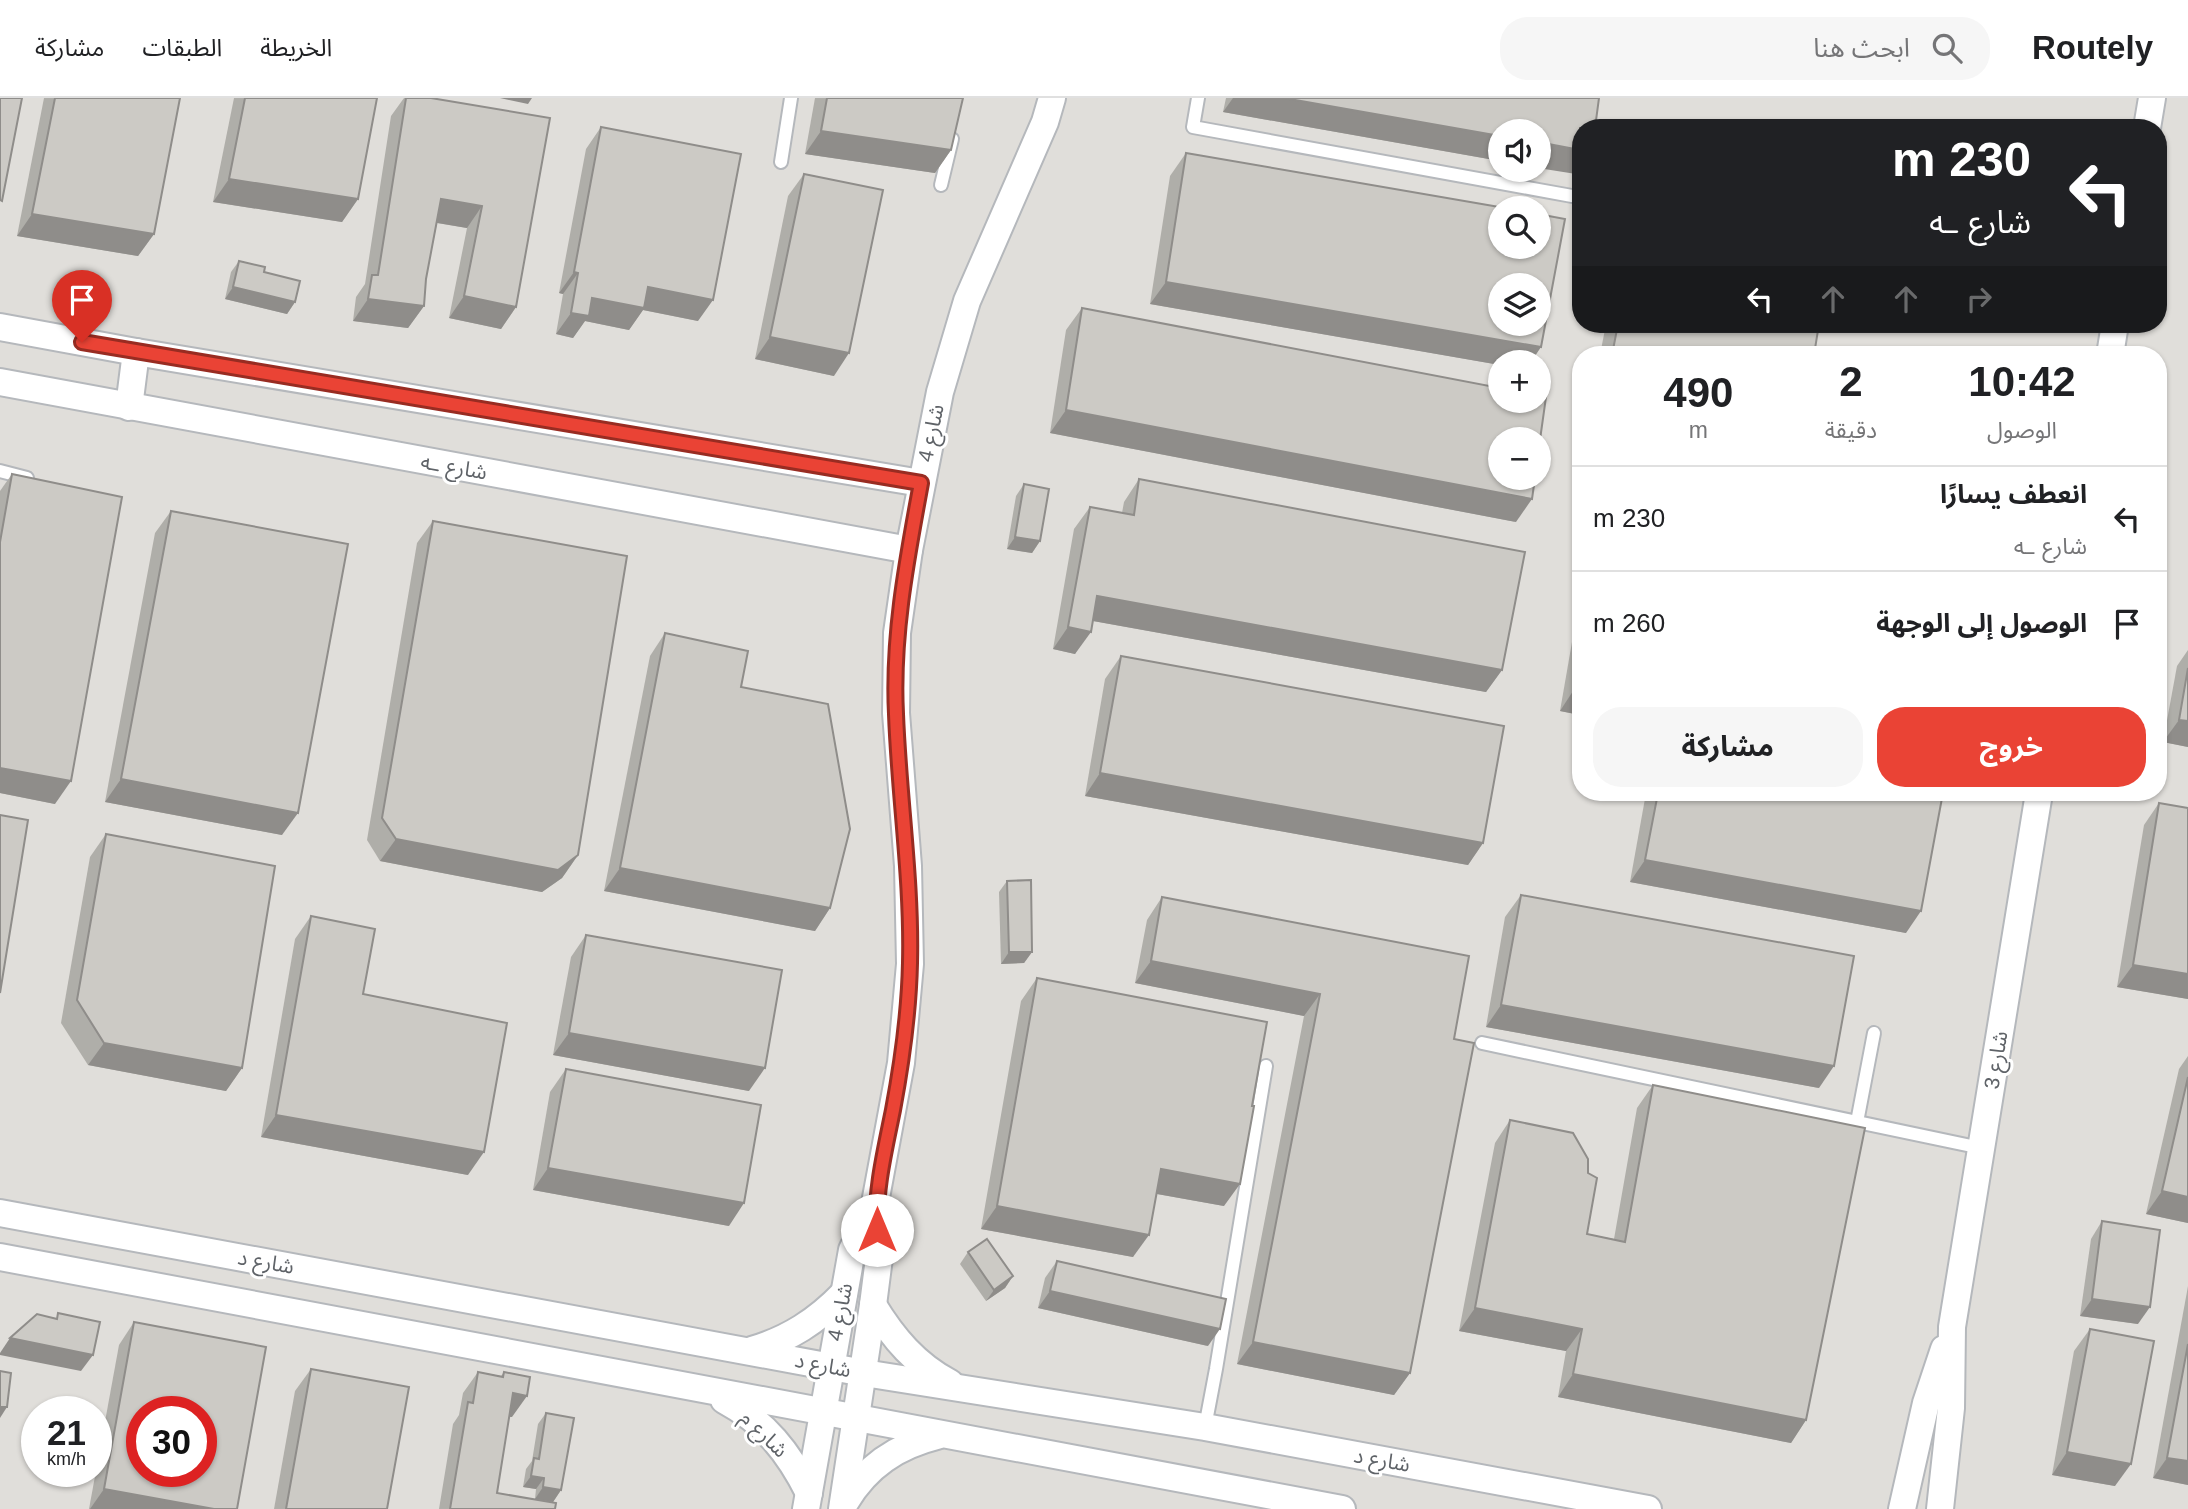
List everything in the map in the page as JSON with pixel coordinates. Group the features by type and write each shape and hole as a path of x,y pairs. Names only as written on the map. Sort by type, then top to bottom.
{"street":[{"name":"شارع 4","path":"842,1509 879,1258 875,1203 901,1063 910,964 908,866 896,713 898,633 909,550 940,392 967,301 1045,121 1052,98"},
{"path":"2148,119 2152,98"},
{"path":"0,327 921,483"},
{"path":"128,407 136,352"},
{"name":"شارع ـه","path":"0,382 909,550"},
{"name":"شارع 3","path":"1940,1509 1951,1408 1952,1327 2038,801"},
{"name":"شارع 4","path":"807,1501 852,1250 875,1203"},
{"name":"شارع د","path":"0,1213 864,1373 1205,1427 1648,1509"},
{"name":"شارع د","path":"0,1257 1342,1509"},
{"path":"750,1351 792,1335 820,1316 844,1293"},
{"path":"873,1305 901,1346 919,1363 961,1389"},
{"name":"شارع 3","path":"1902,1509 1926,1404 1952,1327"},
{"name":"شارع م","path":"704,1390 754,1419 777,1440 795,1465 807,1501"},
{"path":"842,1509 855,1486 872,1467 917,1441 942,1435"}],"lane":[{"path":"781,162 790,98"},
{"path":"1198,98 1193,127 1572,196"},
{"path":"941,185 956,123"},
{"path":"0,471 28,478"},
{"path":"1857,1122 1874,1032"},
{"path":"1482,1043 1981,1148"},
{"path":"1205,1427 1266,1066"}],"shaded area":[{"path":"0,98 2188,98 2188,1509 0,1509"}],"building":[{"path":"0,98 22,98 2,201 0,200"},
{"path":"55,98 180,98 154,234 32,214"},
{"path":"245,98 377,98 358,199 229,179"},
{"path":"406,98 431,98 550,118 516,307 464,296 482,206 441,199 426,279 424,306 368,299 372,275 378,275"},
{"path":"827,98 963,98 951,150 821,131"},
{"path":"1284,98 1599,98 1596,119 1572,119 1572,148 1551,144 1551,119 1488,119 1488,134"},
{"path":"601,127 741,154 713,300 648,287 644,308 592,298 589,316 571,313 578,273 574,272"},
{"path":"1186,153 1488,205 1488,259 1551,259 1551,216 1565,219 1551,294 1551,273 1488,273 1488,336 1543,336 1541,347 1166,282"},
{"path":"804,174 883,190 849,353 770,337"},
{"path":"239,261 265,267 264,272 300,281 295,302 233,287"},
{"path":"1082,308 1488,386 1488,413 1544,413 1542,427 1488,427 1488,490 1533,490 1532,499 1066,410"},
{"path":"1616,333 1818,333 1815,346 1614,346"},
{"path":"12,474 122,497 71,781 0,768 0,542"},
{"path":"1139,479 1525,552 1502,670 1097,596 1091,632 1068,627 1090,507 1134,515"},
{"path":"1024,484 1049,489 1040,541 1015,537"},
{"path":"171,511 348,544 298,813 121,779"},
{"path":"433,521 627,556 578,855 558,870 396,839 382,818"},
{"path":"665,633 748,651 741,687 828,704 850,829 830,908 620,868"},
{"path":"1121,656 1504,726 1483,843 1100,773"},
{"path":"2188,668 2188,721 2179,720"},
{"path":"1656,801 1941,801 1921,911 1645,860"},
{"path":"2159,803 2188,808 2188,974 2133,965"},
{"path":"0,815 28,820 0,993"},
{"path":"106,834 275,866 242,1068 104,1043 77,1000"},
{"path":"1031,880 1032,952 1009,952 1007,881"},
{"path":"1521,895 1854,956 1834,1066 1501,1005"},
{"path":"1162,897 1469,956 1454,1039 1474,1043 1410,1373 1253,1342 1320,994 1151,961"},
{"path":"311,916 375,929 363,994 507,1023 484,1152 276,1115"},
{"path":"586,935 782,970 765,1068 569,1033"},
{"path":"1037,978 1267,1022 1240,1184 1161,1169 1149,1235 997,1206"},
{"path":"566,1069 761,1105 744,1203 548,1168"},
{"path":"2188,1077 2188,1197 2162,1191"},
{"path":"1653,1085 1865,1128 1806,1420 1573,1374 1582,1329 1475,1308 1510,1120 1573,1133 1588,1159 1588,1173 1597,1178 1587,1234 1625,1242"},
{"path":"2102,1221 2160,1230 2150,1307 2092,1299"},
{"path":"987,1239 1013,1276 994,1290 968,1252"},
{"path":"1057,1261 1226,1299 1220,1329 1050,1291"},
{"path":"58,1313 100,1322 93,1355 10,1338 37,1314 57,1319"},
{"path":"134,1322 266,1347 237,1509 214,1509 104,1489 112,1487 112,1444"},
{"path":"2090,1329 2154,1341 2131,1464 2067,1452"},
{"path":"2188,1344 2188,1461 2167,1458"},
{"path":"311,1369 409,1387 387,1509 286,1509"},
{"path":"0,1371 11,1373 7,1407 0,1407"},
{"path":"478,1372 503,1377 504,1372 530,1377 527,1396 513,1393 497,1493 556,1503 555,1509 450,1509 468,1402 473,1403"},
{"path":"546,1413 574,1418 561,1490 543,1487 544,1478 531,1476 534,1458 539,1459"}],"route":[{"path":"82,342 921,483 898,633 896,686 908,866 910,964 901,1063 875,1203 877,1230"}]}
